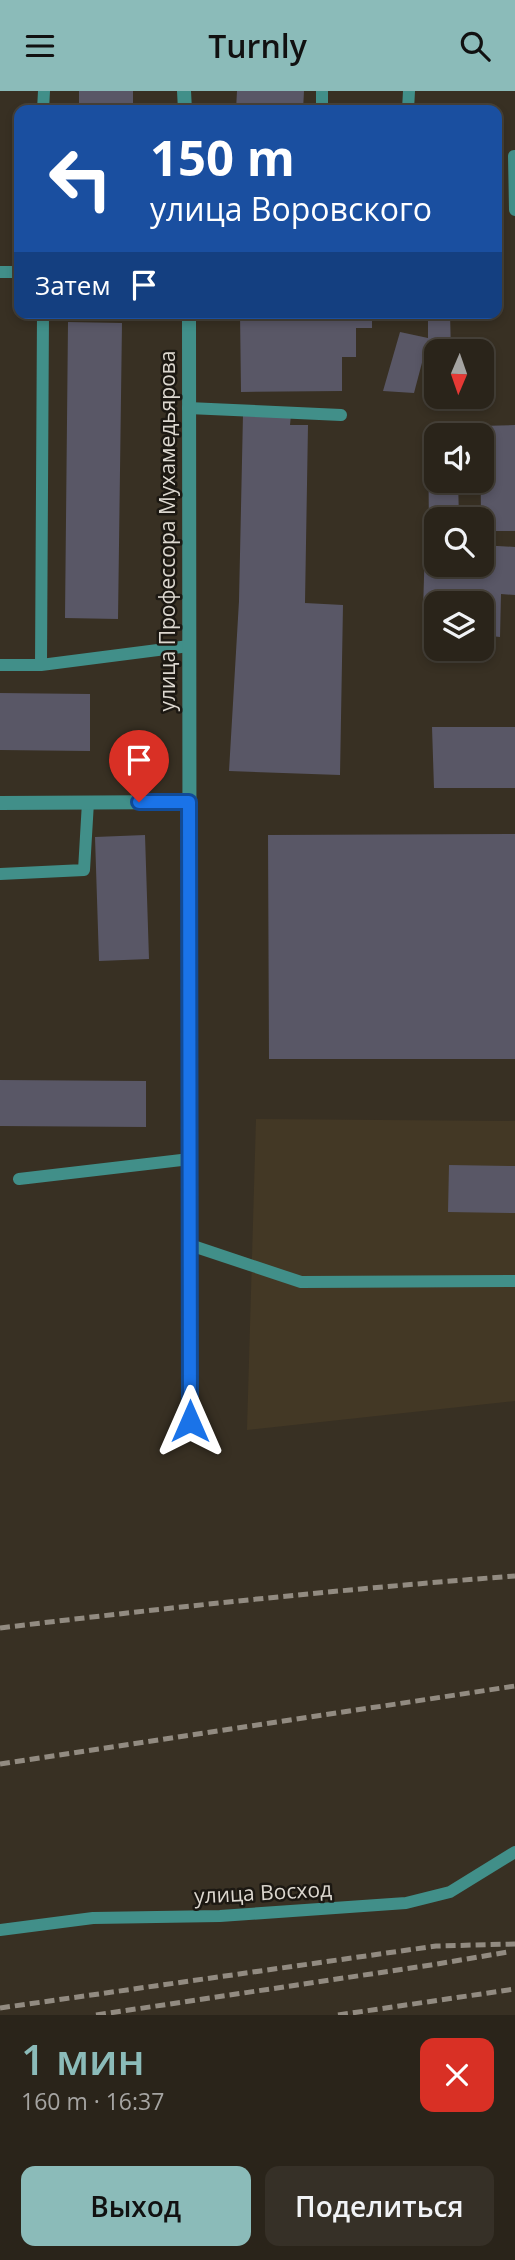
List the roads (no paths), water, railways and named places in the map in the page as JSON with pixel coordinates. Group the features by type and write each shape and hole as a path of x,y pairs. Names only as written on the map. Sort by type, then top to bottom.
{"street":[{"name":"улица Профессора Мухамедьярова","path":"188,319 190,1421"},
{"path":"0,803 189,802"}],"lane":[{"path":"514,156 515,210"},
{"path":"41,665 43,319"},
{"path":"188,408 341,415"},
{"path":"0,665 41,665 189,646"},
{"path":"0,874 85,870 88,802"},
{"path":"19,1179 190,1159"},
{"path":"190,1245 301,1282 514,1281"},
{"name":"улица Восход","path":"0,1930 93,1918 220,1916 406,1903 450,1892 515,1852"}],"railway":[{"path":"0,1628 258,1599 515,1576"},
{"path":"0,1764 515,1686"},
{"path":"0,2008 436,1946 515,1944"},
{"path":"96,2015 508,1952"},
{"path":"338,2015 515,1989"}]}
